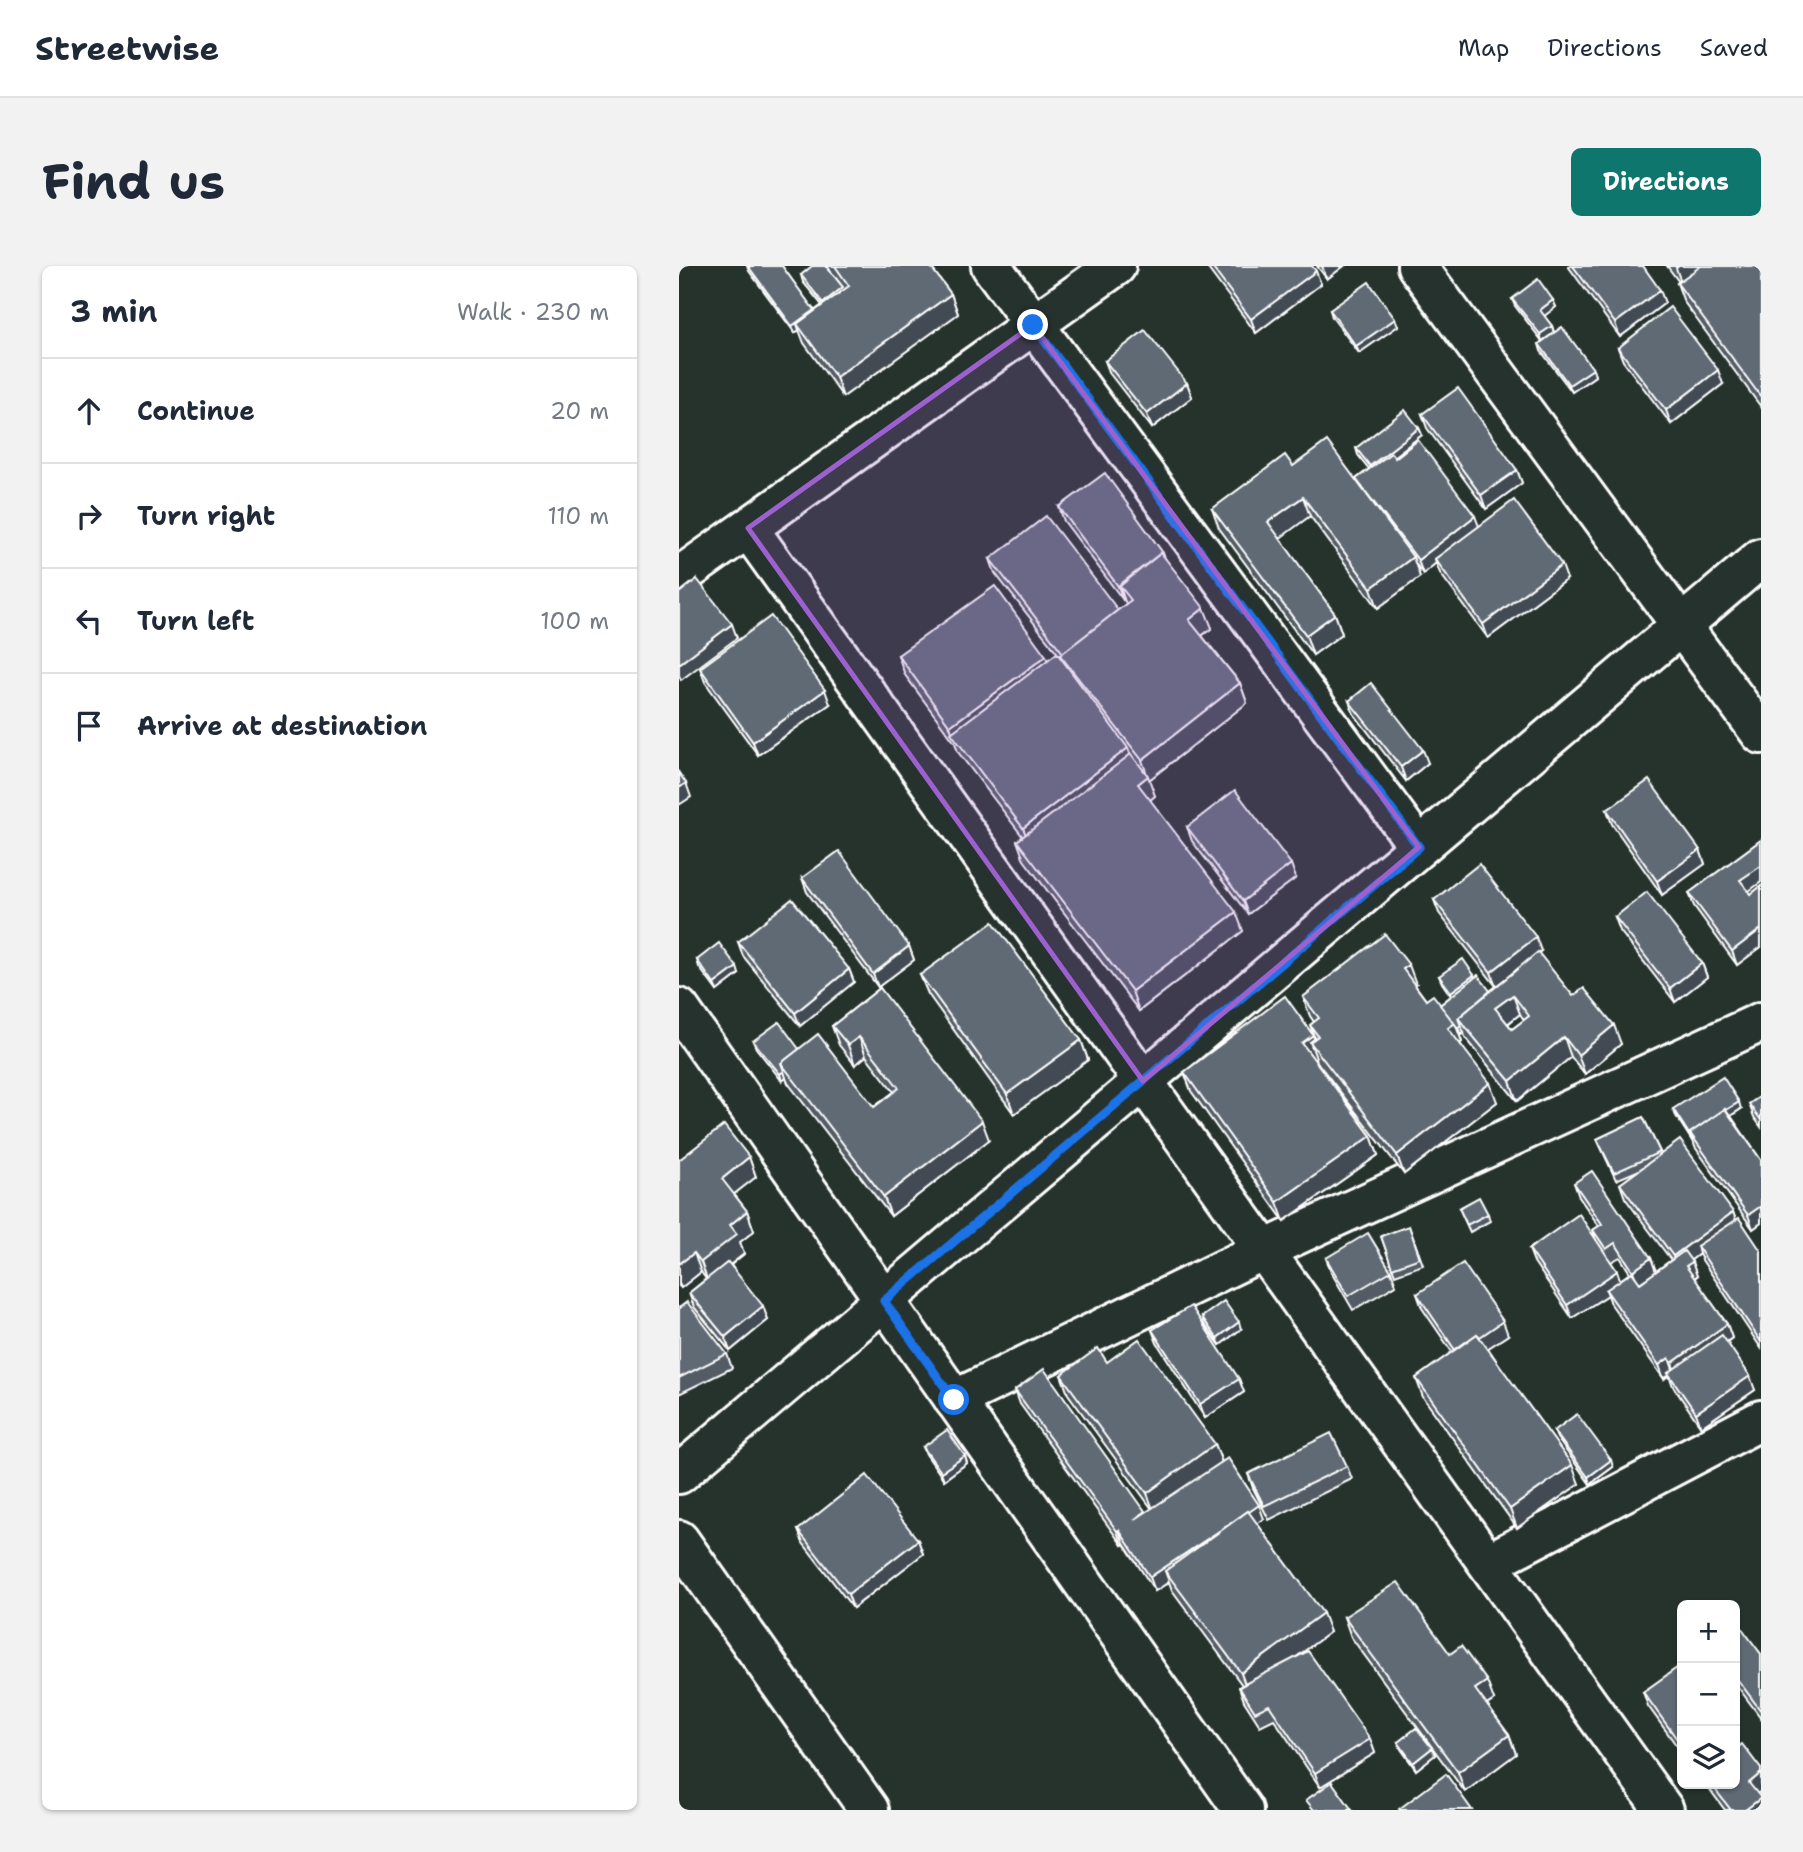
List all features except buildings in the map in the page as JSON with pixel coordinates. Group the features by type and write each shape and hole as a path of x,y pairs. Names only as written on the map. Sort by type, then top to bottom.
{"street":[{"path":"991,266 1419,847"},
{"path":"679,577 1116,266"},
{"path":"1417,266 1761,734"},
{"path":"748,528 1664,1810"},
{"path":"679,1474 1761,558"},
{"path":"679,1008 1243,1810"},
{"path":"954,1400 1264,1250 1761,1021"},
{"path":"1489,1563 1761,1420"},
{"path":"679,1540 869,1810"}],"highlighted area":[{"path":"1033,325 1419,847 1143,1081 748,528"}],"route":[{"path":"954,1400 884,1301 1419,847 1033,325"}]}
